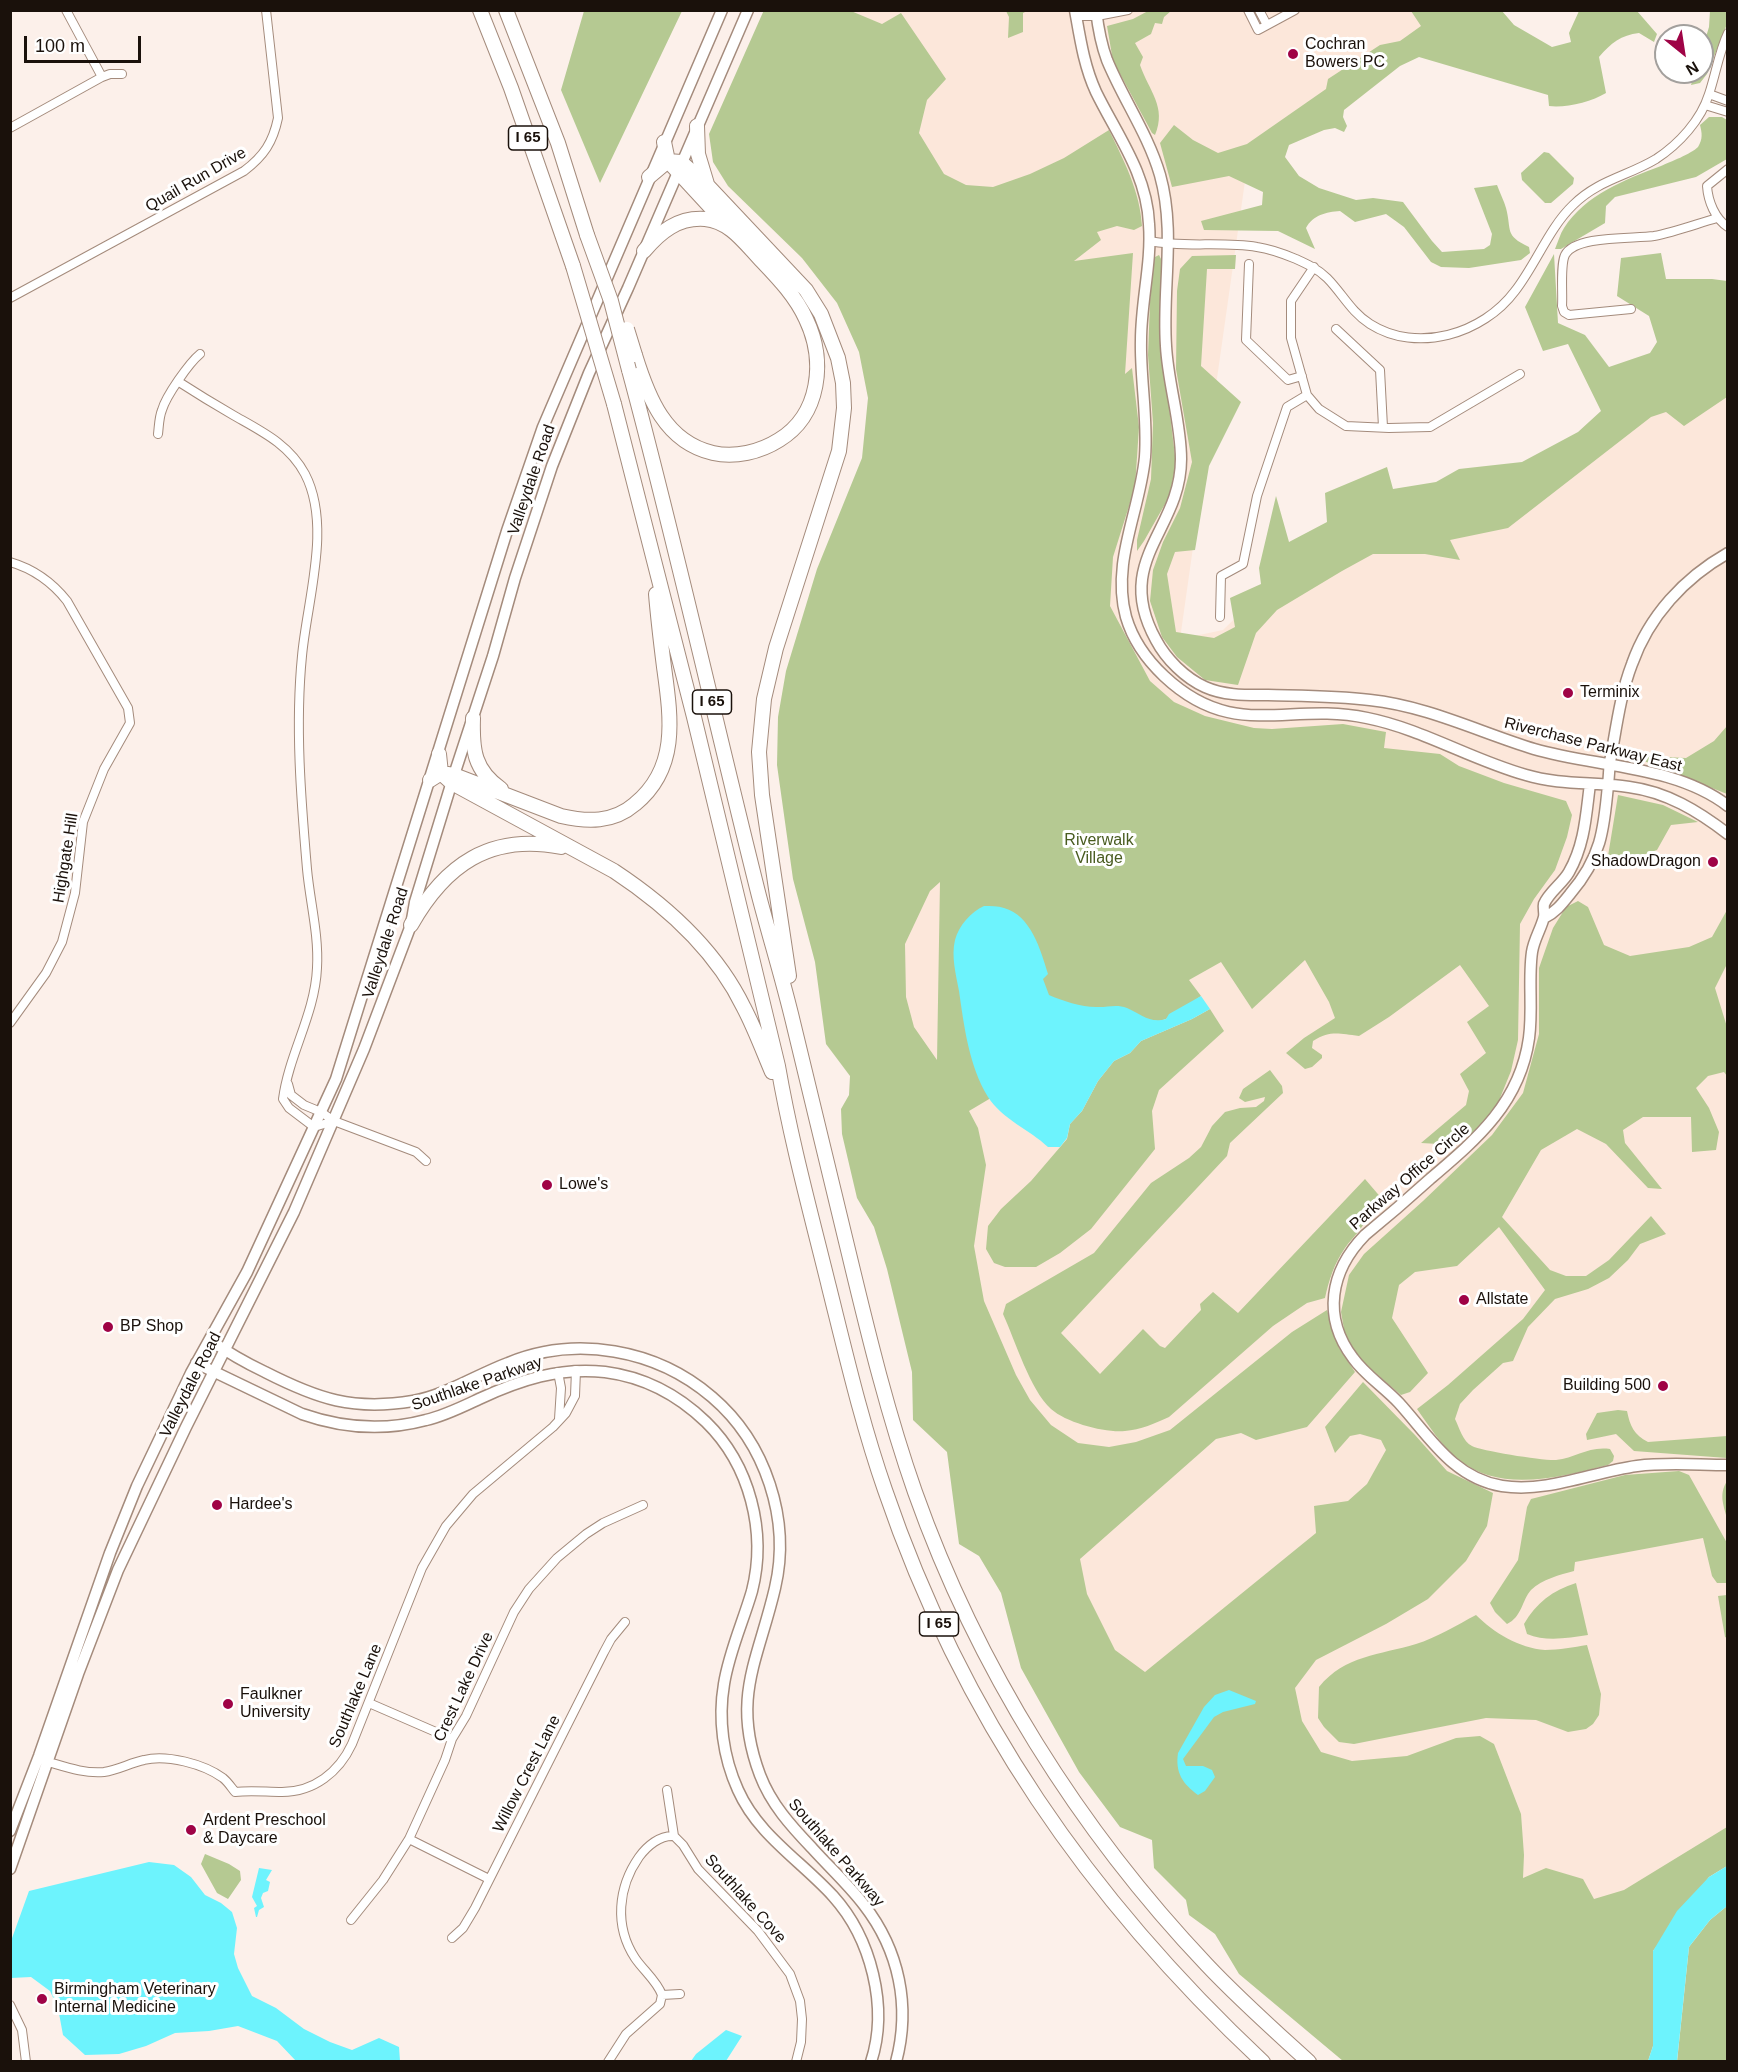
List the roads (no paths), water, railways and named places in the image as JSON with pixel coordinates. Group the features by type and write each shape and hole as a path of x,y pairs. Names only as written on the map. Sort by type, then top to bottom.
{"highway":[{"name":"I 65","path":"480,10 511,88 573,266 614,404 775,1054 783,1099 851,1377 908,1555 947,1642 1007,1752 1037,1800 1077,1857 1125,1918 1168,1967 1263,2061"},
{"name":"I 65","path":"506,10 558,143 587,235 633,365 760,899 796,1035 864,1318 891,1421 934,1542 982,1648 1042,1752 1086,1819 1137,1886 1207,1965 1252,2011 1309,2061"},
{"path":"697,126 698,154 708,186"},
{"path":"633,365 649,397 669,426 690,443 712,453 734,454 762,449 784,437 793,430 806,412 816,388 818,368 815,344 809,327 789,290 729,227 675,165 664,142"},
{"path":"649,177 675,165"},
{"path":"675,165 708,186 806,290 821,314 838,358 843,383 844,408 839,451 776,648 759,732 759,772 796,1035"},
{"path":"644,251 665,230 683,222 709,220 729,227"},
{"path":"444,778 507,794 561,816 591,821 607,819 630,809 650,791 658,779 667,753 671,721 657,616 656,568"},
{"path":"473,718 473,747 476,758 490,782 507,794"},
{"path":"439,754 444,778 614,871 666,909 698,940 744,1007 783,1099"},
{"path":"411,925 435,888 451,872 476,855 492,849 527,843 571,848"}],"street":[{"path":"66,10 102,77"},
{"name":"Quail Run Drive","path":"10,298 244,171 264,153 275,133 278,118 266,10"},
{"name":"Valleydale Road","path":"439,754 504,540 543,426 722,10"},
{"name":"Valleydale Road","path":"10,1869 110,1552 137,1486 196,1363 247,1272 336,1079 444,778 473,718 552,466 589,373 644,251 675,165 697,126 748,10"},
{"path":"1076,13 1128,10"},
{"path":"1248,10 1258,30 1295,10"},
{"path":"1258,10 1267,25"},
{"name":"Riverchase Parkway East","path":"1076,13 1082,50 1092,81 1141,179 1148,212 1149,241 1140,344 1144,460 1123,557 1121,578 1122,600 1129,626 1148,661 1177,688 1221,711 1253,717 1328,714 1364,717 1401,728 1529,776 1648,791 1672,799 1701,814 1728,834"},
{"name":"Riverchase Parkway East","path":"1096,13 1106,58 1149,144 1158,167 1167,208 1169,245 1166,342 1181,455 1180,479 1173,504 1148,553 1141,586 1147,621 1166,656 1194,681 1218,692 1390,702 1434,714 1535,749 1610,764 1683,783 1711,795 1728,806"},
{"path":"1149,241 1169,245 1257,247 1275,251 1314,267 1327,278 1355,312 1386,333 1427,339 1456,333 1478,322 1508,300 1541,254 1558,223 1578,200 1600,184 1647,163 1678,142 1705,105 1722,45 1728,33"},
{"path":"10,128 102,77 122,74"},
{"path":"1709,94 1728,101"},
{"path":"1705,105 1728,112"},
{"path":"1728,169 1707,186 1707,193 1717,218 1728,227"},
{"path":"1631,309 1569,315 1564,312 1562,306 1564,257 1569,250 1598,240 1670,232 1717,218"},
{"path":"1249,264 1246,340 1288,380 1302,376"},
{"path":"1314,267 1291,301 1291,338 1307,394 1319,409 1346,426 1430,427 1520,374"},
{"path":"1336,329 1380,369 1383,428"},
{"path":"158,434 164,404 190,363 200,354"},
{"path":"179,382 288,450 296,459 308,481 317,511 317,545 300,671 300,729 307,870 316,939 317,970 314,999 284,1091 285,1104 314,1127 334,1121"},
{"path":"1220,617 1221,576 1243,564 1257,496 1287,407 1307,394"},
{"name":"Parkway Office Circle","path":"1544,918 1555,913 1591,867 1602,837 1610,764 1626,680 1647,632 1669,600 1685,583 1707,564 1728,553"},
{"name":"Highgate Hill","path":"10,562 38,573 67,601 129,708 130,723 104,769 87,809 72,909 62,942 41,981 10,1023"},
{"name":"Valleydale Road","path":"10,1831 43,1761 118,1570 294,1212 364,1049 411,925 444,778"},
{"name":"Parkway Office Circle","path":"1590,784 1584,835 1579,852 1569,873 1544,905 1544,918 1532,951 1531,1025 1527,1052 1516,1084 1499,1113 1482,1134 1365,1235 1348,1254 1339,1272 1334,1291 1335,1320 1339,1335 1353,1359 1397,1401 1439,1451 1474,1477 1488,1483 1527,1488 1637,1466 1667,1463 1728,1466"},
{"path":"288,1083 291,1095 298,1102 321,1112 334,1121 416,1152 426,1161"},
{"name":"Southlake Parkway","path":"210,1340 225,1351 315,1396 351,1404 381,1405 422,1399 514,1360 544,1352 566,1349 610,1350 634,1355 685,1377 709,1394 729,1413 762,1464 774,1498 780,1544 776,1586 748,1685 747,1719 751,1743 760,1776 780,1812 865,1906 886,1941 897,1970 902,1992 902,2032 896,2061"},
{"path":"559,1420 561,1388 567,1371 566,1349"},
{"name":"Southlake Parkway","path":"196,1363 318,1420 368,1428 425,1421 519,1382 567,1371 610,1373 646,1383 672,1396 698,1414 710,1426 729,1450 743,1477 753,1509 757,1559 752,1588 724,1684 722,1729 725,1752 739,1792 756,1821 778,1846 832,1895 865,1948 877,2003 871,2061"},
{"name":"Southlake Lane","path":"43,1761 86,1771 101,1772 160,1757 174,1759 213,1772 225,1779 235,1792 246,1790 296,1791 331,1775 343,1761 352,1744 422,1568 446,1526 486,1480 553,1427 571,1406 574,1396 567,1371"},
{"name":"Crest Lake Drive","path":"351,1920 383,1880 409,1839 452,1739 460,1728 514,1612 540,1575 586,1534 603,1523 643,1505"},
{"name":"Willow Crest Lane","path":"452,1938 467,1923 607,1646 625,1622"},
{"path":"369,1703 452,1739"},
{"path":"608,2061 626,2034 660,2004 662,1995 629,1948 623,1928 621,1906 628,1876 642,1853 657,1840 674,1836 668,1790"},
{"name":"Southlake Cove","path":"674,1836 683,1845 698,1869 759,1931 790,1974 800,2001 802,2019 801,2042 796,2061"},
{"path":"409,1839 489,1879"},
{"path":"662,1995 680,1994"},
{"path":"10,2006 22,2030 26,2061"}],"water":[{"path":"984,906 1002,907 1013,912 1028,926 1034,935 1048,974 1043,979 1049,995 1087,1006 1123,1007 1155,1020 1166,1019 1169,1014 1201,996 1210,1009 1141,1041 1130,1053 1114,1061 1098,1081 1082,1111 1070,1124 1067,1138 1060,1147 1048,1147 1001,1112 988,1097 976,1072 965,1032 955,972 954,946 963,924 970,915"},
{"path":"1229,1690 1256,1701 1255,1704 1223,1712 1214,1717 1183,1759 1186,1766 1203,1766 1212,1770 1215,1777 1205,1791 1198,1795 1181,1777 1177,1760 1178,1753 1204,1707 1215,1695"},
{"path":"149,1862 174,1865 191,1877 205,1895 232,1912 237,1928 234,1954 238,1968 252,1996 276,2008 304,2029 352,2050 379,2038 399,2047 400,2061 296,2061 277,2041 238,2026 175,2033 146,2046 119,2054 85,2055 63,2035 58,2008 50,1991 31,1977 11,1978 11,1941 29,1891"},
{"path":"1727,1866 1727,1906 1710,1920 1689,1947 1677,2061 1648,2061 1653,2046 1653,1951 1677,1911 1709,1877"},
{"path":"259,1868 272,1870 266,1880 270,1882 268,1891 263,1893 261,1898 264,1907 259,1910 256,1917 254,1908 257,1906 252,1897"},
{"path":"726,2030 742,2036 726,2061 691,2061 696,2054"}],"place":[{"name":"Cochran Bowers PC","path":"1293,54"},
{"name":"Terminix","path":"1568,693"},
{"name":"ShadowDragon","path":"1713,862"},
{"name":"Lowe's","path":"547,1185"},
{"name":"Allstate","path":"1464,1300"},
{"name":"BP Shop","path":"108,1327"},
{"name":"Building 500","path":"1663,1386"},
{"name":"Hardee's","path":"217,1505"},
{"name":"Faulkner University","path":"228,1704"},
{"name":"Ardent Preschool & Daycare","path":"191,1830"},
{"name":"Birmingham Veterinary Internal Medicine","path":"42,1999"}],"park label":[{"name":"Riverwalk Village","path":"1099,850"}]}
